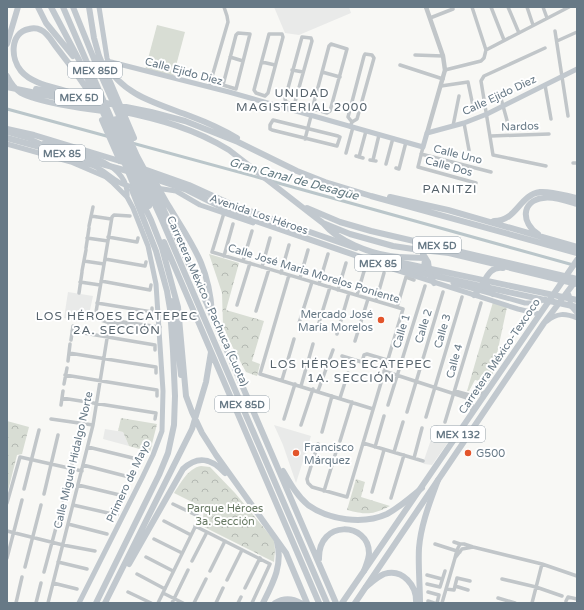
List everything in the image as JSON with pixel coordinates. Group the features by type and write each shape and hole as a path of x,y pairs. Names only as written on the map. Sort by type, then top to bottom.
{"highway":[{"path":"7,44 18,7"},
{"path":"38,7 46,23 76,61 89,97"},
{"path":"51,7 78,60 119,132 128,153 169,207 196,250 207,277 212,307 213,330 210,361 199,408 191,433 105,603"},
{"name":"Carretera México - Pachuca (Cuota)","path":"63,7 119,132 319,603"},
{"name":"Carretera México - Pachuca (Cuota)","path":"68,7 119,132"},
{"path":"73,7 96,64 119,132 128,153 143,215 164,276 170,309 175,396 174,425 168,453 159,475 96,603"},
{"path":"89,7 94,38 119,132"},
{"path":"89,7 95,18 102,55 108,68 116,79 126,88 140,96 219,128 268,156"},
{"path":"89,97 30,78 22,72 17,65 13,50 16,38 20,33 24,30 36,28 45,32 72,66 89,97 119,132"},
{"path":"7,76 21,93 30,97 92,110 124,112"},
{"name":"MEX 5D","path":"7,82 89,97 185,121 209,129 268,156 296,171 325,182 577,253"},
{"name":"MEX 5D","path":"7,86 158,119 199,134 229,150 300,205 340,222 371,231 577,279"},
{"name":"MEX 85","path":"7,131 168,176 235,206 398,262 577,300"},
{"name":"MEX 85","path":"7,141 88,163 117,168 167,182 187,190 233,213 369,260 398,268 577,307"},
{"path":"128,153 132,181 151,220 162,248 175,293 178,306 186,395"},
{"path":"128,153 151,182 207,304 336,603"},
{"name":"Carretera México - Pachuca (Cuota)","path":"128,153 164,225 327,603"},
{"path":"490,221 500,221 510,216 525,199 535,193 545,192 577,198"},
{"path":"371,196 385,196 448,210 577,247"},
{"path":"543,237 533,231 526,221 526,212 532,202 543,198 549,198 577,204"},
{"path":"300,205 323,223 328,229 352,245 389,256 416,257 424,253"},
{"path":"143,215 161,255 172,295 178,362 186,395 202,433 240,490"},
{"path":"323,223 350,234 393,246 424,253 449,253 504,266 573,286"},
{"path":"416,271 423,269 425,266 424,253"},
{"path":"424,253 428,262 430,275 434,283"},
{"name":"Carretera México-Texcoco","path":"342,603 577,260"},
{"path":"476,293 494,269 508,268"},
{"path":"486,278 487,286 493,294"},
{"name":"Carretera México-Texcoco","path":"355,603 544,323 577,279"},
{"path":"269,448 296,493 308,505 323,514 338,518 367,519 386,514 405,502 422,488"},
{"path":"114,585 126,570 180,472 190,463 198,460 205,460 213,462 220,468 240,490 276,536 286,553 307,603"},
{"path":"420,603 419,560 421,538 425,518 438,480"},
{"path":"319,562 320,548 326,536 341,529 350,530 359,534 368,545 368,558 364,571"},
{"path":"263,603 278,568 279,554 276,536"},
{"path":"366,587 384,574 400,574 413,586 416,594 416,603"},
{"path":"275,603 279,600 286,599 301,603"}],"main road":[{"name":"Calle Ejido Diez","path":"99,7 108,61 209,87 229,90 260,98 311,116 351,125 379,135 423,147"},
{"name":"Calle Ejido Diez","path":"427,133 464,123 487,114 577,69"},
{"path":"423,147 427,133"},
{"path":"31,137 81,163"},
{"name":"Primero de Mayo","path":"31,137 105,162 120,176 126,186 127,197 148,246 156,284 163,391 162,431 142,478 79,603"},
{"name":"Primero de Mayo","path":"7,141 71,162 106,177 127,197"},
{"path":"71,162 81,163"},
{"name":"Avenida Los Héroes","path":"81,163 99,169 122,184 133,187 173,189 200,205 434,283 476,293 493,294 525,303 536,303 552,297"},
{"name":"Avenida Los Héroes","path":"365,261 390,264 430,275 518,310 539,314"},
{"path":"573,286 569,301 572,308 577,313"},
{"path":"544,323 551,317 561,314 577,318"}],"street":[{"path":"209,87 228,22 225,7"},
{"path":"426,7 443,56 445,70 427,133"},
{"path":"445,70 481,61 484,58 486,50 472,7"},
{"path":"490,7 504,40"},
{"path":"508,7 519,33"},
{"path":"526,7 534,25"},
{"path":"543,7 547,18"},
{"path":"486,50 561,9 569,7"},
{"path":"430,18 453,9"},
{"path":"555,31 568,116"},
{"path":"557,41 577,32"},
{"path":"236,34 250,34 243,61 236,89 229,90 223,85 236,34"},
{"path":"271,34 282,34 284,37 275,65 268,94 260,98 254,90 268,36 271,34"},
{"path":"303,36 311,38 312,41 303,72 295,102 293,104 286,102 284,99 301,38 303,36"},
{"path":"332,44 347,49 340,77 330,111 327,113 314,109 313,106 329,46 332,44"},
{"path":"545,48 482,78 493,155 546,166"},
{"path":"346,153 351,125 348,117 356,85 365,54 372,55 374,58 357,119 351,125"},
{"path":"415,55 443,56"},
{"path":"230,57 243,61"},
{"path":"262,62 275,65"},
{"path":"400,65 443,79"},
{"path":"292,70 303,72"},
{"path":"322,72 340,77"},
{"path":"441,86 468,82 473,106"},
{"path":"356,85 366,88"},
{"path":"545,85 551,119"},
{"path":"453,126 459,96"},
{"path":"500,96 508,124"},
{"path":"289,109 290,103"},
{"path":"320,118 322,112"},
{"path":"305,139 311,116"},
{"path":"273,120 275,120 340,137 337,146 305,139 272,130 270,129 270,125 273,120"},
{"path":"464,123 469,150"},
{"path":"359,157 366,131"},
{"name":"Nardos","path":"491,136 549,134"},
{"path":"373,160 379,135"},
{"path":"386,164 393,138"},
{"path":"396,168 399,169 406,142"},
{"path":"421,154 423,147"},
{"name":"Calle Dos","path":"421,154 418,167 476,183"},
{"name":"Calle Uno","path":"421,154 491,172"},
{"path":"78,292 93,207"},
{"name":"Calle José María Morelos Poniente","path":"224,213 212,252 403,309 387,360"},
{"path":"91,216 130,216"},
{"path":"112,217 95,318 160,329"},
{"path":"224,256 233,224"},
{"path":"243,261 252,232"},
{"path":"88,238 137,242 138,238"},
{"path":"262,267 270,238"},
{"path":"281,273 289,245"},
{"path":"300,278 308,250"},
{"path":"319,284 328,254"},
{"path":"105,259 145,266 146,262"},
{"path":"84,261 104,264"},
{"path":"338,290 346,262"},
{"path":"238,305 250,263"},
{"path":"357,295 365,268"},
{"path":"256,311 269,269"},
{"path":"376,301 384,273"},
{"path":"290,275 260,374 373,408"},
{"path":"397,307 406,277 414,280"},
{"path":"80,282 101,283 150,290 151,285"},
{"path":"299,323 312,282"},
{"name":"Calle 1","path":"388,405 425,286"},
{"path":"318,329 330,287"},
{"name":"Calle 2","path":"407,412 443,292"},
{"path":"337,334 349,293"},
{"name":"Calle 3","path":"426,417 462,297"},
{"path":"356,340 368,298"},
{"path":"97,303 152,312 152,308"},
{"name":"Calle 4","path":"445,422 481,303"},
{"name":"Calle Miguel Hidalgo Norte","path":"48,603 88,447 104,359 108,321"},
{"path":"68,361 73,326"},
{"path":"72,331 155,344 155,350"},
{"path":"282,380 294,339"},
{"path":"301,386 313,344"},
{"path":"318,391 333,350"},
{"path":"69,353 156,367 156,373"},
{"path":"318,444 307,479 308,483 312,487 347,497 387,360 367,354 364,355 362,362"},
{"path":"342,356 368,364"},
{"path":"64,384 66,368"},
{"path":"384,371 454,393 478,395 486,392"},
{"path":"340,398 348,373"},
{"path":"65,375 157,390 158,396"},
{"path":"284,419 295,384"},
{"path":"301,425 312,389"},
{"path":"61,405 63,391"},
{"path":"454,393 470,400 472,413"},
{"path":"470,400 473,399 472,395"},
{"path":"322,432 332,396"},
{"path":"62,398 156,413 155,419"},
{"path":"340,440 352,402"},
{"path":"375,447 384,416"},
{"path":"51,419 92,425"},
{"path":"394,452 403,422"},
{"path":"414,458 422,428"},
{"path":"24,489 39,430"},
{"path":"44,494 58,435"},
{"path":"63,500 78,439"},
{"path":"363,443 423,461"},
{"path":"88,447 141,460"},
{"path":"372,492 384,450"},
{"path":"324,491 336,452"},
{"path":"391,498 404,455"},
{"path":"7,503 20,457 82,471"},
{"path":"84,465 133,478"},
{"path":"78,485 124,496"},
{"path":"7,558 22,500"},
{"path":"158,603 200,517 173,504"},
{"path":"25,567 41,505"},
{"path":"73,505 117,515"},
{"path":"44,572 61,509"},
{"path":"164,521 191,535"},
{"path":"68,524 107,534"},
{"path":"195,526 270,564 252,603"},
{"path":"7,531 52,543 95,551"},
{"path":"192,561 207,532"},
{"path":"154,539 182,553"},
{"path":"210,571 225,541"},
{"path":"454,542 542,564 577,576"},
{"path":"435,544 458,551 473,547"},
{"path":"428,592 439,595 438,601 443,602 460,544"},
{"path":"227,580 242,550"},
{"path":"146,557 173,571"},
{"path":"245,588 260,558"},
{"path":"58,562 87,569"},
{"path":"532,603 542,564"},
{"path":"172,603 188,570"},
{"path":"427,584 440,588 445,571"},
{"path":"137,574 165,589"},
{"path":"427,575 442,581 452,590 455,586 457,578 470,581"},
{"path":"16,603 22,577"},
{"path":"194,603 206,579"},
{"path":"502,579 562,596"},
{"path":"53,582 77,588"},
{"path":"36,603 41,583"},
{"path":"455,586 468,590"},
{"path":"216,603 223,588"},
{"path":"128,592 151,603"},
{"path":"163,593 183,603"},
{"path":"238,603 241,597"},
{"path":"566,601 568,597 577,599"},
{"path":"498,598 516,603"},
{"path":"428,601 434,603"}],"shaded area":[{"path":"274,7 349,7 351,13 299,35 285,33"},
{"path":"68,292 93,296 90,310 92,310 92,313 89,322 64,318"},
{"name":"Francisco Márquez","path":"274,425 311,436 296,483 283,445"},
{"path":"436,425 456,431 432,465 424,464 423,463"},
{"path":"105,429 123,432 129,446 103,439"}],"green space":[{"path":"157,25 185,32 173,77 145,70"},
{"path":"209,254 239,263 226,310 264,321 252,361 260,364 257,376 246,372 223,326 222,293"},
{"path":"493,302 507,307 492,377 484,388 481,386 483,382 475,380 469,391 467,391"},
{"path":"121,418 157,424 150,452 129,446 123,432 118,431"},
{"path":"7,421 29,427 22,454 17,455 7,495"},
{"name":"Parque Héroes 3a. Sección","path":"201,466 210,467 235,493 274,540 274,562 200,525 203,518 204,508 174,493 192,470"},
{"path":"356,479 365,482 361,497 390,506 374,513 360,513 347,510"}],"waterway":[{"name":"Gran Canal de Desagüe","path":"7,109 110,137"},
{"name":"Gran Canal de Desagüe","path":"132,143 264,179"},
{"name":"Gran Canal de Desagüe","path":"271,181 577,266"}],"place":[{"name":"Mercado José María Morelos","path":"381,320"},
{"name":"Francisco Márquez","path":"296,453"},
{"name":"G500","path":"468,453"}],"district":[{"name":"UNIDAD MAGISTERIAL 2000","path":"302,100"},
{"name":"PANITZI","path":"450,189"},
{"name":"LOS HÉROES ECATEPEC 2A. SECCIÓN","path":"117,323"},
{"name":"LOS HÉROES ECATEPEC 1A. SECCIÓN","path":"351,371"}]}
